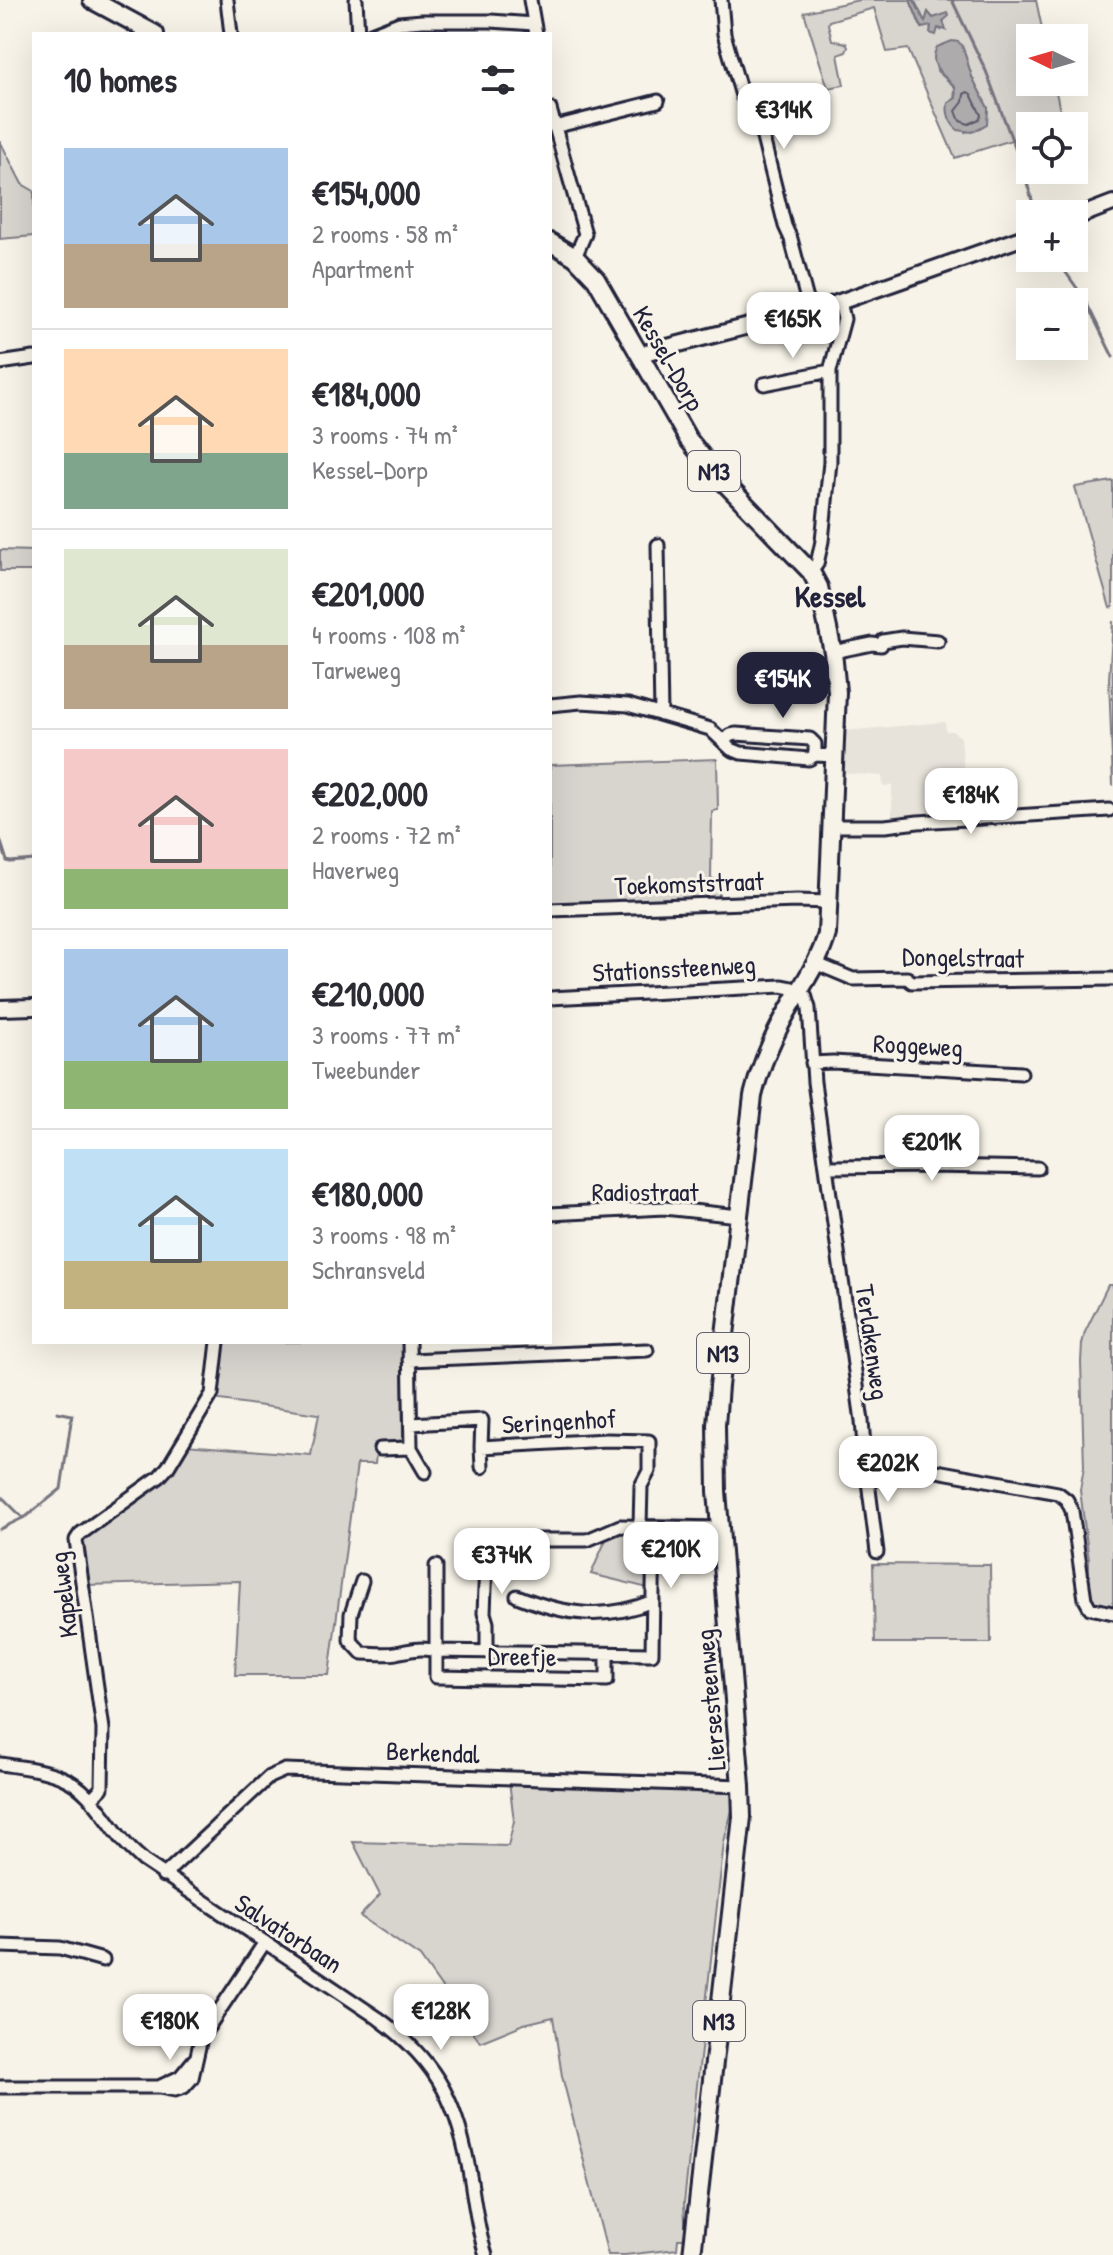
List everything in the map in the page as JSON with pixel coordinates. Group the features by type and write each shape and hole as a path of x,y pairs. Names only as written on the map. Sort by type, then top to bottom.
{"main road":[{"path":"98,1 152,32"},
{"name":"N13","path":"552,243 575,257"},
{"name":"Kessel-Dorp","path":"575,257 596,279 695,448 760,522 811,572 819,587 833,652 837,692 827,934 817,964"},
{"name":"Liersesteenweg","path":"692,2255 742,1817 720,1528 716,1425 753,1096 771,1042 817,964"}],"street":[{"path":"227,0 231,32"},
{"path":"356,0 358,32"},
{"path":"376,32 399,23 422,21 491,21 535,29 530,0"},
{"path":"721,0 724,34 742,96 760,126 810,311"},
{"path":"554,127 658,101"},
{"path":"552,118 585,234 575,257"},
{"path":"1088,213 1113,203"},
{"path":"640,354 840,302 1016,240"},
{"path":"811,572 817,564 822,541 829,468 830,371 844,319 840,302"},
{"path":"0,363 32,358"},
{"path":"764,384 830,371"},
{"path":"658,545 661,715"},
{"path":"833,652 881,645 883,641 902,638 938,641"},
{"path":"552,705 581,702 616,704 661,715 710,729 731,749 741,753 809,759 815,755 835,756"},
{"path":"723,740 736,734 810,739 815,744 815,755"},
{"path":"832,826 885,826 1109,810"},
{"name":"Toekomststraat","path":"552,910 829,902"},
{"name":"Dongelstraat","path":"817,964 853,979 907,978 912,982 1113,979"},
{"name":"Stationssteenweg","path":"552,998 782,986 799,991"},
{"name":"Terlakenweg","path":"799,991 808,1001 812,1063 877,1552"},
{"path":"0,1008 32,1007"},
{"name":"Roggeweg","path":"812,1063 1021,1073"},
{"path":"826,1167 1038,1168"},
{"name":"Radiostraat","path":"552,1214 664,1208 739,1216"},
{"name":"Kapelweg","path":"91,1799 102,1788 103,1729 76,1540 168,1467 212,1394 218,1344"},
{"path":"409,1344 411,1448 425,1472"},
{"path":"409,1360 647,1350"},
{"name":"Seringenhof","path":"411,1424 482,1420 481,1447 606,1440 649,1441 649,1471 641,1486 640,1526"},
{"path":"481,1447 482,1467"},
{"path":"380,1449 411,1448"},
{"path":"865,1458 1058,1493 1067,1500 1072,1511 1085,1599 1090,1608 1113,1613"},
{"path":"473,1540 587,1540 620,1526 720,1528"},
{"path":"517,1596 568,1613 585,1614 632,1610 653,1601 654,1527"},
{"path":"487,1539 484,1613 487,1652"},
{"name":"Dreefje","path":"436,1566 436,1677 607,1680 607,1654"},
{"path":"362,1581 351,1614 350,1640 362,1653 397,1653 405,1649 436,1651"},
{"name":"Dreefje","path":"436,1651 652,1654 653,1601"},
{"name":"Salvatorbaan","path":"0,1764 62,1777 91,1799 124,1841 163,1876 400,2034 417,2050 430,2067 457,2117 486,2255"},
{"name":"Berkendal","path":"163,1876 269,1777 285,1770 741,1786"},
{"path":"0,2087 159,2087 175,2090 184,2087 192,2078 201,2038 265,1942"},
{"path":"0,1946 60,1948 103,1960"}],"shaded area":[{"path":"859,0 910,0 920,25 931,26 933,33 939,28 941,30 944,20 933,18 928,12 925,22 914,0 1036,0 1041,24 1016,24 1016,96 1057,96 1060,112 1016,112 1016,138 955,158 908,49 887,52 874,8 829,21 832,40 846,43 848,47 846,52 838,55 844,85 828,88 804,12","holes":["964,51 972,77 988,108 986,124 965,132 954,100 955,87 937,71 936,64"]},
{"path":"0,141 22,184 32,190 32,236 0,239"},
{"path":"1113,481 1113,607 1110,608 1075,487"},
{"path":"0,550 32,551 32,571 0,571"},
{"path":"1113,621 1113,786 1109,679"},
{"path":"945,722 946,731 961,737 968,816 892,820 892,785 883,786 882,776 842,773 844,731"},
{"path":"717,759 718,810 712,811 711,879 719,880 719,902 552,908 552,765"},
{"path":"1108,1285 1113,1285 1113,1607 1094,1602 1089,1595 1089,1560 1080,1490 1084,1467 1082,1344"},
{"path":"222,1344 402,1344 403,1440 377,1443 375,1464 357,1464 329,1675 235,1675 240,1581 87,1585 83,1539 154,1488 168,1474 185,1445 311,1455 319,1414 213,1399 221,1374"},
{"path":"620,1532 648,1535 648,1588 591,1574 607,1537"},
{"path":"873,1564 990,1565 991,1643 875,1643"},
{"path":"509,1781 732,1791 684,2203 686,2239 678,2239 677,2249 608,2255 562,2076 553,2017 524,2024 480,2042 420,1957 360,1916 380,1895 353,1842 508,1846 514,1821"}],"water":[{"path":"910,0 914,0 925,22 928,12 933,18 948,13 949,16 943,21 946,30 938,28 936,35 930,33 931,26 922,28"},
{"path":"952,41 962,45 972,77 988,108 987,124 972,132 958,130 951,121 948,103 956,98 955,87 935,65 937,47"}],"waterway":[{"path":"952,0 986,71 1032,200"},
{"path":"1066,272 1084,298 1113,357"},
{"path":"0,839 7,861 32,860"},
{"path":"0,1529 27,1516 61,1489 72,1415 57,1412"},
{"path":"0,1495 23,1518"}],"district":[{"name":"Kessel","path":"830,596"}]}
